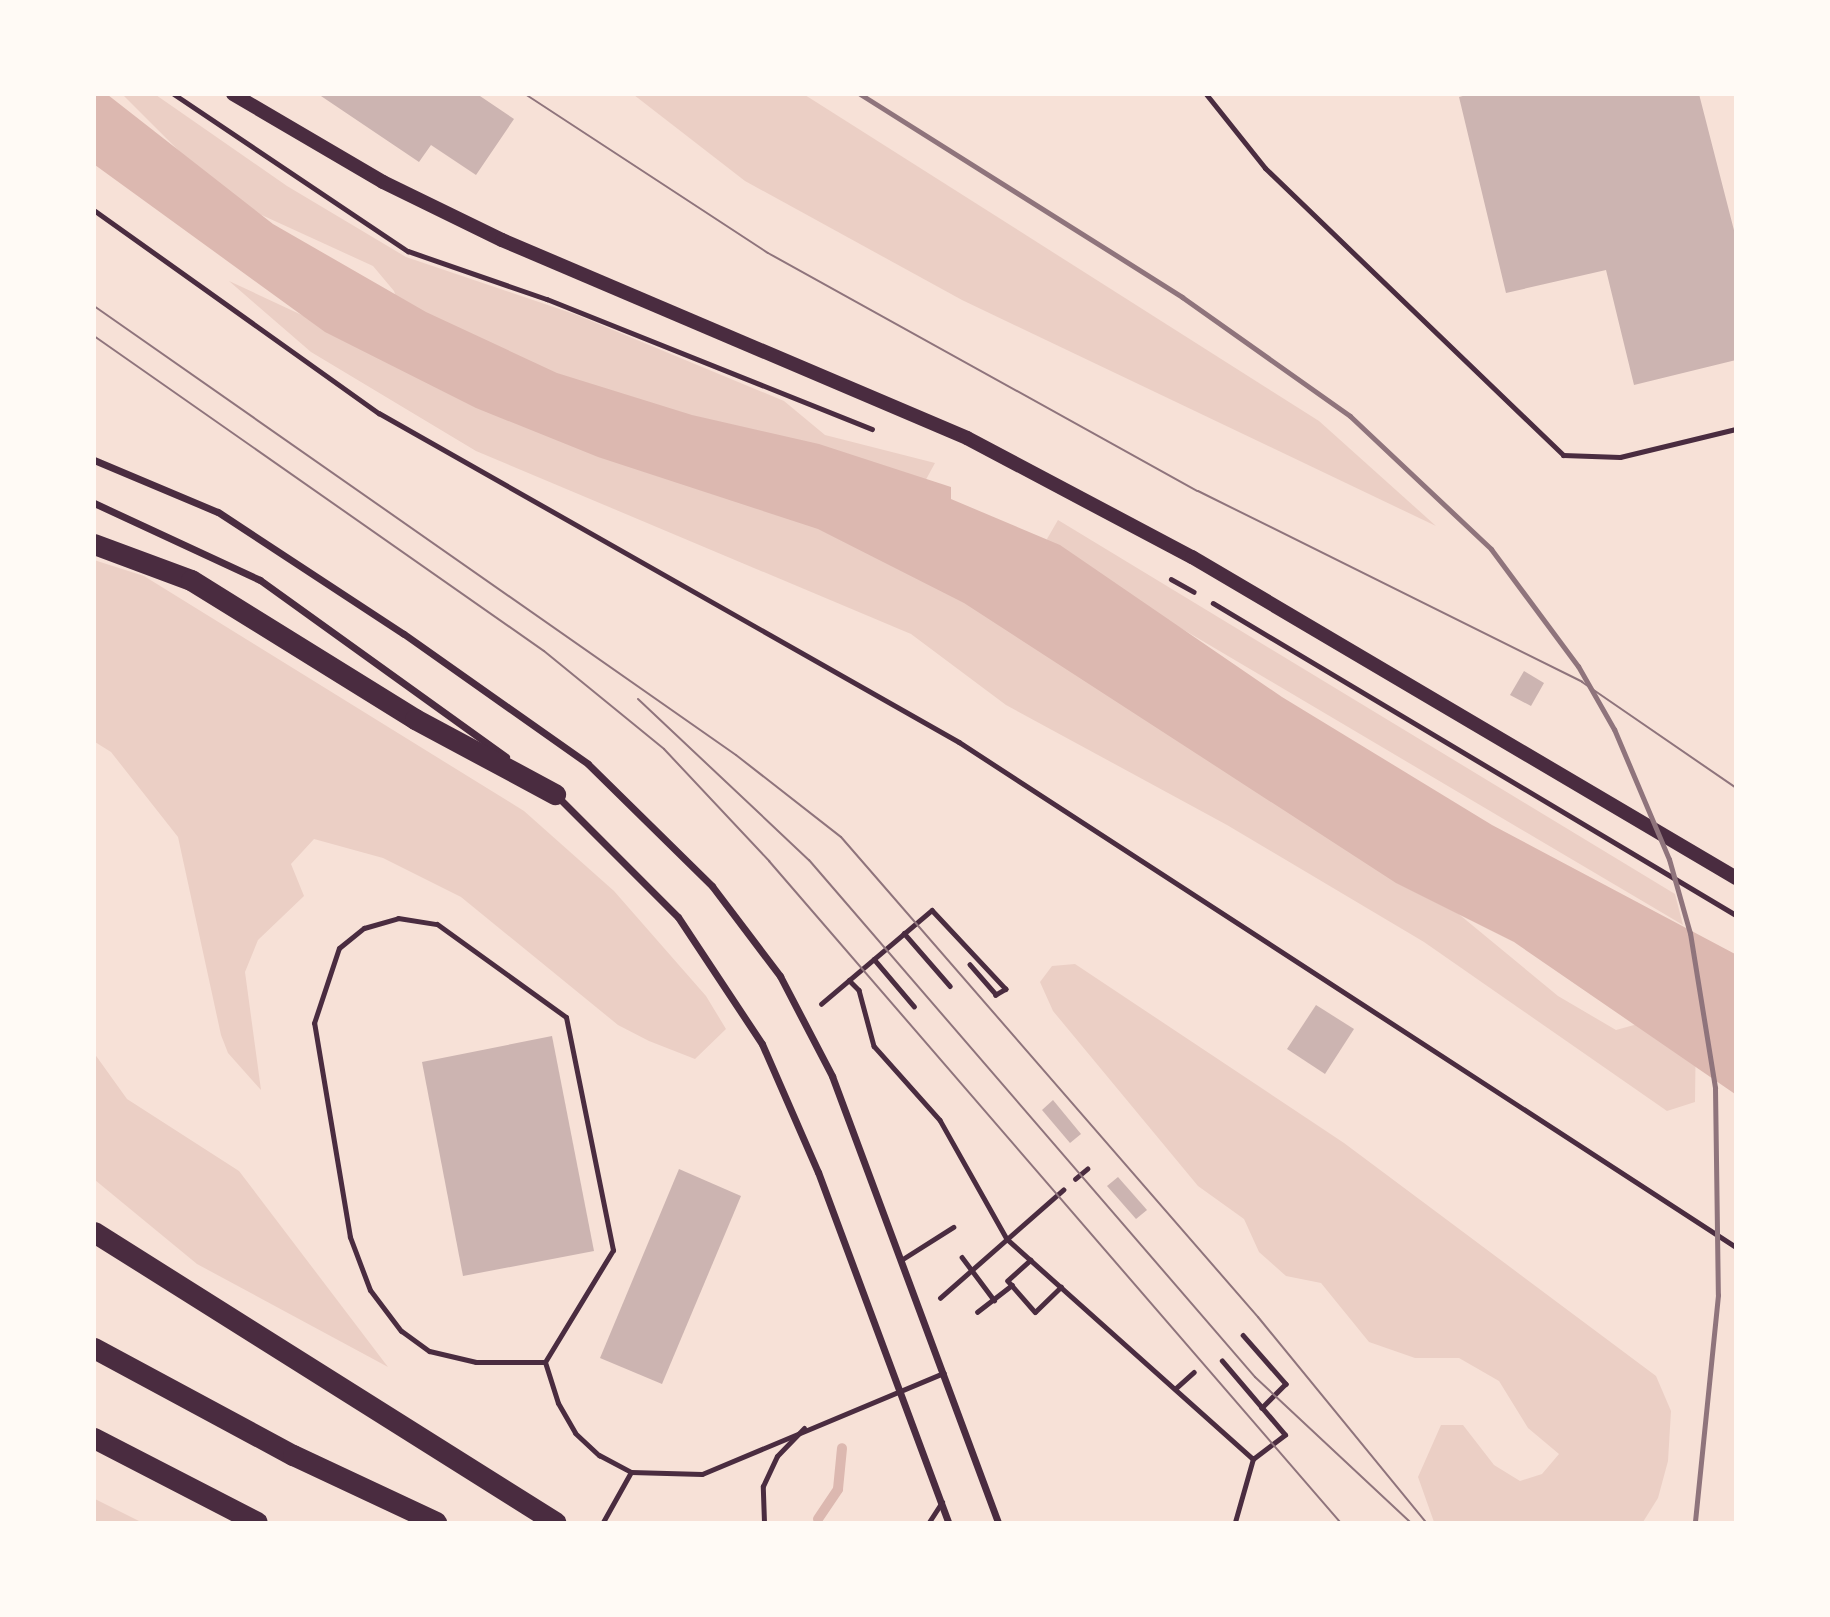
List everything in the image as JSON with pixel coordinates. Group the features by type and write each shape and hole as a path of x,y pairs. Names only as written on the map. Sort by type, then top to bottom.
{"highway":[{"path":"94,544 191,580 415,719 555,794"},
{"path":"94,1232 555,1522"},
{"path":"94,1348 293,1455 436,1522"},
{"path":"94,1438 257,1522"}],"main road":[{"path":"233,94 383,181 502,240 967,438 1192,557 1735,878"}],"street":[{"path":"94,460 218,512 279,549 588,764 674,843 753,937 807,1022 901,1260 998,1522"},
{"path":"94,503 260,580 379,660 555,794 678,917 762,1044 900,1387 948,1522"}],"lane":[{"path":"1206,94 1265,168 1563,455 1619,457 1735,429"},
{"path":"398,918 437,925 566,1017 613,1250 545,1362 476,1362 429,1351 401,1331 370,1290 350,1237 314,1023 339,948 364,928 398,918"},
{"path":"901,1260 953,1227"},
{"path":"545,1362 575,1433 631,1472 702,1474 900,1387 944,1373"},
{"path":"764,1522 763,1486 777,1456 807,1426"},
{"path":"603,1522 631,1472"},
{"path":"929,1522 942,1502"}],"path":[{"path":"174,94 408,251 547,299 883,434"},
{"path":"94,210 379,414 959,742 1735,1247"},
{"path":"1166,576 1735,915"},
{"path":"821,1004 932,910 1006,989 996,995 970,965"},
{"path":"904,933 950,986"},
{"path":"874,959 914,1006"},
{"path":"849,980 859,990 874,1046 940,1120 1007,1239 1253,1459"},
{"path":"1074,1180 1087,1169"},
{"path":"940,1298 1063,1190"},
{"path":"962,1257 994,1300"},
{"path":"1031,1260 1008,1281 1035,1312 1061,1287"},
{"path":"977,1312 1012,1286"},
{"path":"1242,1335 1286,1384 1262,1408"},
{"path":"1222,1361 1285,1435 1253,1459 1235,1522"},
{"path":"1175,1389 1194,1372"}],"shaded area":[{"path":"94,95 108,95 273,224 426,312 557,373 692,415 819,444 951,487 951,499 1060,545 1282,697 1492,825 1735,954 1735,1094 1514,942 1396,883 964,603 818,529 598,457 476,408 325,332 95,165"},
{"path":"123,95 156,95 287,186 406,257 577,315 784,401 825,435 935,463 893,540 1404,869 1558,996 1616,1030 1674,1014 1696,1022 1695,1102 1667,1111 1424,942 1227,825 1006,705 911,634 476,451 311,352 229,281 394,358 407,329 394,291 373,266 227,199"},
{"path":"634,95 805,95 1319,421 1436,526 962,300 745,181"},
{"path":"1058,520 1675,894 1683,925 1162,617 1059,566 1047,539"},
{"path":"94,560 144,576 524,811 614,891 706,996 726,1029 695,1059 649,1041 618,1025 461,897 383,858 314,839 291,864 304,896 258,940 245,972 261,1090 228,1053 221,1035 178,837 111,752 95,742"},
{"path":"1075,964 1344,1143 1656,1376 1671,1411 1668,1461 1658,1498 1643,1522 1434,1522 1418,1477 1441,1425 1463,1425 1494,1465 1520,1481 1542,1474 1559,1454 1528,1428 1499,1381 1459,1358 1415,1358 1369,1342 1321,1283 1286,1276 1259,1252 1244,1219 1198,1186 1053,1011 1040,982 1052,966"},
{"path":"94,1053 127,1099 239,1171 388,1367 197,1264 95,1180"},
{"path":"95,1499 141,1522 95,1522"}],"building":[{"path":"318,94 477,94 514,119 476,175 431,145 419,162"},
{"path":"1470,94 1699,94 1736,238 1736,360 1634,385 1606,270 1506,293 1459,97"},
{"path":"1524,671 1544,683 1531,706 1510,695"},
{"path":"1316,1005 1354,1029 1325,1074 1287,1049"},
{"path":"552,1036 594,1251 463,1276 422,1062"},
{"path":"1053,1100 1081,1134 1070,1143 1042,1110"},
{"path":"679,1169 741,1196 662,1384 600,1358"},
{"path":"1118,1177 1147,1210 1136,1219 1107,1186"}],"waterway":[{"path":"818,1519 838,1489 842,1448"}],"tram line":[{"path":"525,94 768,253 1198,491 1582,682 1736,788"},
{"path":"94,306 736,755 841,837 1258,1317 1426,1522"},
{"path":"94,336 544,651 664,749 769,861 1340,1522"},
{"path":"638,699 809,860 1255,1377 1410,1522"}],"railway":[{"path":"860,94 1182,297 1350,416 1491,549 1578,666 1614,729 1669,859 1690,933 1715,1088 1718,1295 1695,1522"}]}
